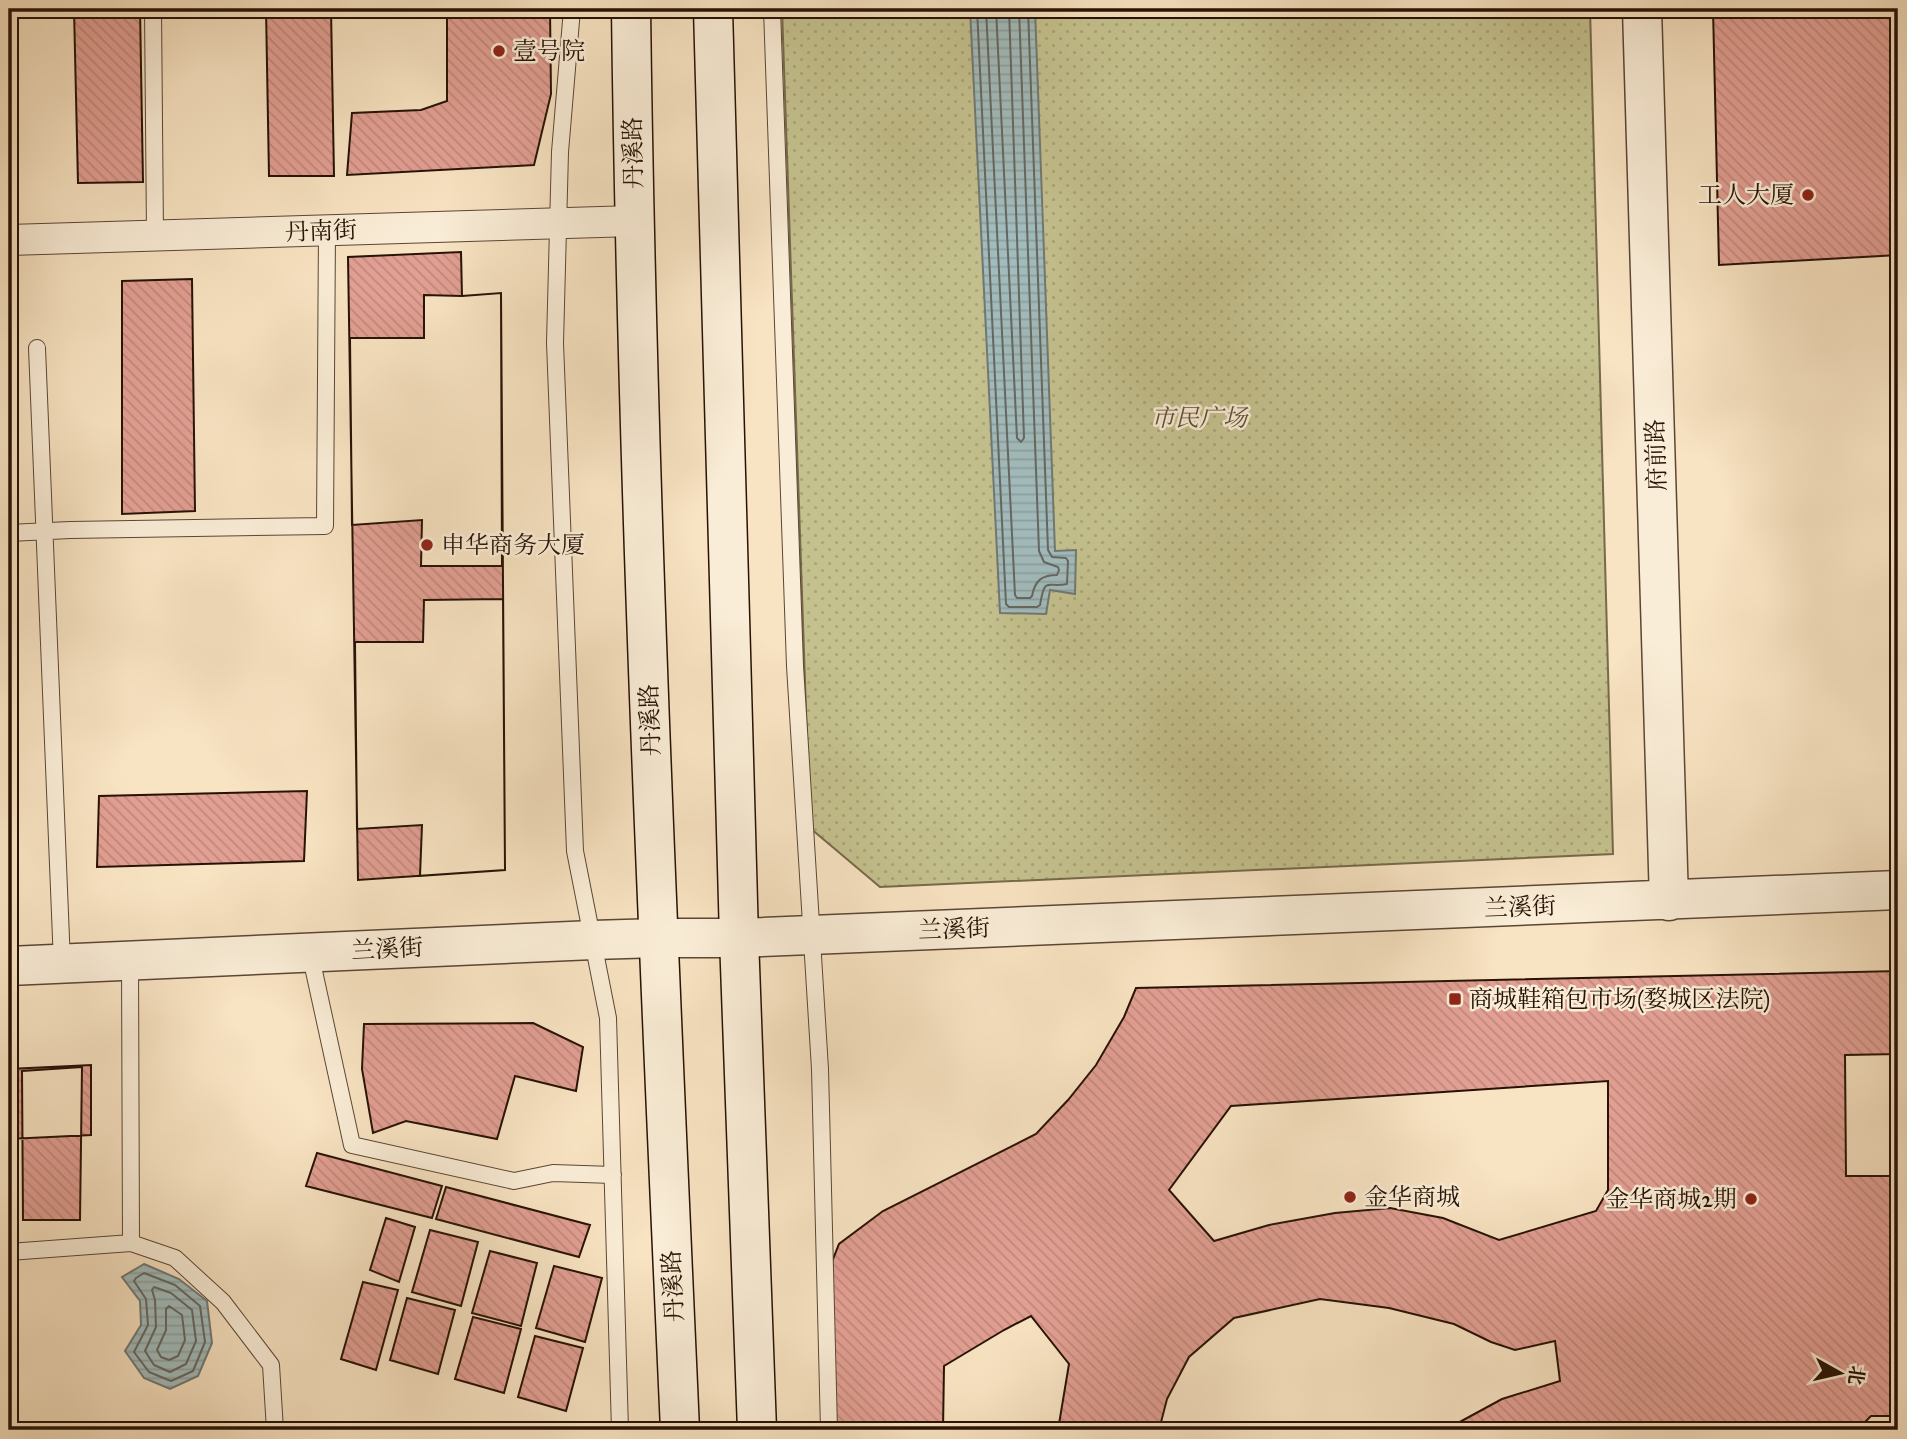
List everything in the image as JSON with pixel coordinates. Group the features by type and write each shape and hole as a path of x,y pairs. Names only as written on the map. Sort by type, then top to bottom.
{"main road":[{"name":"丹溪路","path":"631,9 634,221 658,938 680,1430"},
{"path":"713,9 738,938 757,1430"},
{"name":"府前路","path":"1642,9 1670,901"},
{"name":"兰溪街","path":"9,966 593,940 738,938 1898,890"}],"street":[{"name":"丹南街","path":"9,240 634,221"}],"lane":[{"path":"153,9 155,236"},
{"path":"572,9 560,152 555,343 575,851 608,1018 620,1430"},
{"path":"772,9 795,666 820,1069 829,1430"},
{"path":"9,533 325,526 327,230"},
{"path":"37,348 62,963"},
{"path":"310,953 352,1145 514,1181 553,1173 612,1175"},
{"path":"130,960 131,1243"},
{"path":"9,1252 131,1243 175,1258 223,1301 271,1365 275,1430"}],"green space":[{"name":"市民广场","path":"782,9 1590,9 1613,854 880,887 810,828"}],"water":[{"path":"970,9 1035,9 1055,551 1076,550 1075,594 1050,590 1046,614 1000,613"},
{"path":"144,1264 179,1279 207,1301 212,1343 198,1376 170,1389 144,1378 125,1351 141,1325 140,1301 122,1277"}],"building":[{"path":"74,9 140,9 143,182 78,183"},
{"path":"266,9 331,9 334,176 269,176"},
{"name":"壹号院","path":"447,9 550,9 551,94 534,165 347,175 352,113 421,110 447,101"},
{"name":"工人大厦","path":"1713,9 1898,9 1895,134 1898,134 1898,255 1719,265"},
{"name":"申华商务大厦","path":"461,252 462,296 501,293 505,870 358,880 348,257"},
{"path":"192,279 195,511 122,514 122,281"},
{"path":"501,293 502,566 421,566 422,520 352,525 350,338 424,338 424,295"},
{"path":"503,599 505,870 420,876 422,825 357,829 355,642 423,642 424,600"},
{"path":"9,612 15,875 9,876"},
{"path":"307,791 304,861 97,867 99,796"},
{"name":"金华商城","path":"1898,971 1898,1054 1845,1055 1846,1176 1898,1176 1898,1416 1871,1416 1857,1430 1445,1430 1502,1399 1560,1381 1555,1341 1515,1350 1454,1324 1389,1308 1320,1299 1234,1318 1189,1357 1167,1399 1159,1430 1058,1430 1069,1364 1031,1316 944,1366 943,1430 832,1430 826,1277 839,1244 883,1211 1036,1134 1096,1065 1124,1017 1136,988","holes":["1608,1081 1608,1190 1596,1211 1499,1240 1443,1218 1390,1208 1335,1213 1269,1225 1214,1241 1169,1190 1231,1106"]},
{"path":"533,1023 583,1047 576,1091 515,1076 497,1139 406,1121 373,1133 362,1069 364,1024"},
{"path":"91,1065 91,1135 9,1139 9,1069"},
{"path":"82,1067 80,1220 23,1220 22,1071"},
{"path":"317,1153 442,1186 432,1218 306,1186"},
{"path":"446,1187 590,1225 579,1257 436,1219"},
{"path":"386,1218 415,1227 399,1282 370,1270"},
{"path":"430,1230 478,1242 461,1306 412,1292"},
{"path":"490,1251 537,1263 521,1326 472,1313"},
{"path":"554,1266 602,1278 585,1342 536,1328"},
{"path":"363,1282 398,1290 376,1370 341,1359"},
{"path":"407,1298 455,1310 438,1374 390,1360"},
{"path":"473,1317 521,1329 504,1393 455,1379"},
{"path":"535,1336 583,1348 566,1411 518,1397"}],"place":[{"name":"壹号院","path":"499,51"},
{"name":"工人大厦","path":"1808,195"},
{"name":"申华商务大厦","path":"427,545"},
{"name":"商城鞋箱包市场(婺城区法院)","path":"1455,999"},
{"name":"金华商城","path":"1350,1197"},
{"name":"金华商城2期","path":"1751,1199"}]}
